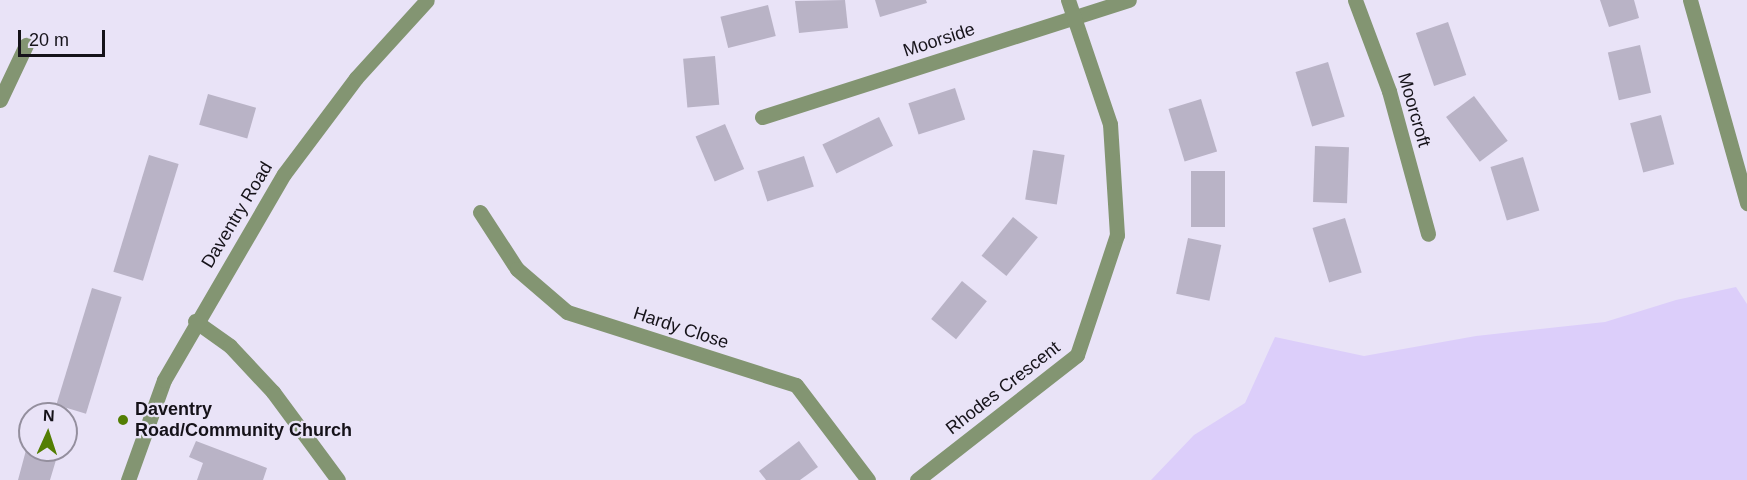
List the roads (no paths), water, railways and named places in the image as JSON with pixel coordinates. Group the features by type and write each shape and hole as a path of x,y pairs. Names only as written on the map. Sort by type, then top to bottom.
{"street":[{"name":"Daventry Road","path":"128,480 164,380 195,321 284,174 356,78 427,0"},
{"name":"Rhodes Crescent","path":"917,480 1077,355 1117,235 1110,124 1068,0"},
{"name":"Moorside","path":"762,117 1129,0"},
{"name":"Moorcroft","path":"1355,0 1389,91 1428,234"},
{"path":"1690,0 1747,203"},
{"path":"0,100 26,45"},
{"name":"Hardy Close","path":"480,212 517,269 567,312 796,385 868,480"},
{"path":"195,321 230,346 273,392 338,480"}],"place":[{"name":"Daventry Road/Community Church","path":"123,420"}]}
